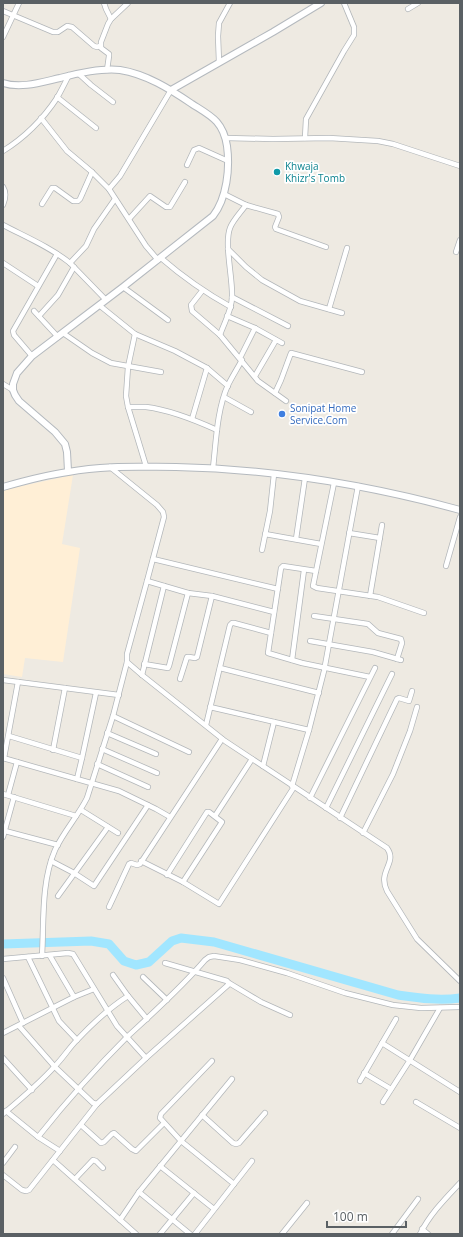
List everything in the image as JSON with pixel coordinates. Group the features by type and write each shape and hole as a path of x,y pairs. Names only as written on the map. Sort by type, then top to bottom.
{"street":[{"path":"3,37 19,3"},
{"path":"104,3 111,19"},
{"path":"100,46 111,19 128,3"},
{"path":"219,62 218,29 230,3"},
{"path":"108,189 124,170 171,90 321,3"},
{"path":"305,138 306,119 354,35 354,26 344,3"},
{"path":"408,9 418,3"},
{"path":"3,12 56,33 65,26 72,27 94,46 100,46 109,54 107,70"},
{"path":"3,83 23,85 69,75 107,70 119,70 137,74 171,90 214,118 220,124 226,138 228,161 224,194 218,209 213,216 32,356 17,373 13,384 15,395 54,432 64,444 68,452 68,472"},
{"path":"79,74 113,102"},
{"path":"3,152 21,139 41,118 57,97 69,75"},
{"path":"57,97 96,128"},
{"path":"41,118 64,148 92,172 108,189 146,246 159,259 202,291 231,307"},
{"path":"226,138 329,138 378,142 396,145 460,166"},
{"path":"187,165 194,150 199,148 228,161"},
{"path":"42,204 53,188 73,201 78,201 92,172"},
{"path":"129,219 150,196 164,206 170,207 185,182"},
{"path":"3,188 5,190 6,197 3,205"},
{"path":"224,194 246,205 279,215 280,217 275,227 276,229 326,247"},
{"path":"70,262 86,246 94,229 116,199"},
{"path":"220,335 231,307 232,297 228,249 230,228 246,205"},
{"path":"3,225 58,254 70,262 106,300"},
{"path":"456,252 460,240"},
{"path":"330,309 347,248"},
{"path":"228,249 246,268 262,280 300,301 342,313"},
{"path":"32,356 13,331 58,254"},
{"path":"3,263 38,286"},
{"path":"39,316 58,295 74,267"},
{"path":"123,287 168,320"},
{"path":"202,291 191,305 190,309 220,335 258,381 286,401"},
{"path":"232,297 288,326"},
{"path":"99,305 135,334 175,351 207,368 228,386"},
{"path":"34,311 60,335 105,361 161,372"},
{"path":"227,316 255,328 282,343"},
{"path":"213,468 217,430 224,397 255,328"},
{"path":"135,334 128,366 126,396 128,408 146,466"},
{"path":"255,376 276,340"},
{"path":"275,393 291,352 362,372"},
{"path":"192,419 207,368"},
{"path":"3,384 13,390"},
{"path":"224,397 251,412"},
{"path":"128,408 147,407 192,419 217,430"},
{"path":"3,487 68,472 110,467 146,466 213,468 274,474 358,486 390,492 460,510"},
{"path":"42,956 44,900 51,861 58,845 81,810 92,783 119,695 127,662 127,654 164,517 163,512 158,505 110,467"},
{"path":"262,550 270,511 274,474"},
{"path":"296,539 305,478"},
{"path":"334,483 313,585 314,587 378,597 424,613"},
{"path":"141,861 183,882 219,904 293,786 325,668 358,486"},
{"path":"446,566 460,517"},
{"path":"370,596 382,525"},
{"path":"349,533 380,538"},
{"path":"265,534 321,544"},
{"path":"153,559 278,589"},
{"path":"316,572 282,566 268,653 302,663 370,677"},
{"path":"292,660 304,570"},
{"path":"147,582 212,596 274,612"},
{"path":"142,675 164,586"},
{"path":"144,664 166,668 169,666 188,592"},
{"path":"180,679 187,658 197,657 212,596"},
{"path":"310,640 373,652 399,659 402,643 401,639 378,633 368,624 314,616"},
{"path":"206,725 229,627 232,623 271,633"},
{"path":"127,662 222,739 383,845 390,852 391,859 384,875 385,886 412,932 422,945 460,980"},
{"path":"220,668 319,693"},
{"path":"310,798 375,668"},
{"path":"326,808 392,674"},
{"path":"3,680 119,695"},
{"path":"18,682 4,758 119,792 170,817"},
{"path":"53,750 65,688"},
{"path":"340,818 397,700 399,698 409,701 412,690"},
{"path":"77,779 96,693"},
{"path":"210,707 309,730"},
{"path":"363,833 393,774 410,731 417,708"},
{"path":"113,716 189,752"},
{"path":"262,766 274,722"},
{"path":"107,733 156,754"},
{"path":"9,736 82,758"},
{"path":"109,907 129,864 139,865 222,739"},
{"path":"102,749 157,773"},
{"path":"215,816 252,759"},
{"path":"3,837 8,795 17,762"},
{"path":"97,764 148,787"},
{"path":"8,795 76,816"},
{"path":"51,861 74,873 92,886 95,886 148,805"},
{"path":"81,810 118,833"},
{"path":"167,875 207,812 209,812 222,822 183,882"},
{"path":"58,896 108,827"},
{"path":"4,831 58,845"},
{"path":"3,959 28,956 50,956 68,953 73,954 117,1026 146,1058"},
{"path":"28,956 52,1009 61,1024 77,1040"},
{"path":"50,956 74,997"},
{"path":"38,1137 78,1088 209,957 220,956 287,973 345,993 394,1005 420,1008 460,1007"},
{"path":"165,963 226,981 260,1002 290,1015"},
{"path":"113,975 147,1019"},
{"path":"143,977 167,1000"},
{"path":"3,978 21,1024 55,1066 93,1103 97,1104"},
{"path":"3,1175 22,1190 28,1191 97,1104 146,1058 228,986 229,983"},
{"path":"3,1033 74,997 94,989"},
{"path":"60,1151 38,1137 5,1112 32,1090 77,1040 107,1011 128,996"},
{"path":"383,1102 410,1060 440,1008"},
{"path":"360,1081 396,1020"},
{"path":"382,1043 460,1092"},
{"path":"3,1058 32,1090"},
{"path":"212,1061 161,1114 160,1118 181,1141 234,1184"},
{"path":"364,1073 391,1089"},
{"path":"120,1220 139,1192 232,1079"},
{"path":"416,1102 460,1128"},
{"path":"202,1115 236,1144 239,1143 265,1113"},
{"path":"81,1125 101,1143 114,1133 136,1151 164,1123"},
{"path":"3,1163 15,1147"},
{"path":"53,1160 136,1234"},
{"path":"75,1179 93,1160 104,1168"},
{"path":"195,1234 252,1161"},
{"path":"160,1166 214,1209"},
{"path":"420,1234 426,1221 460,1183"},
{"path":"139,1192 190,1234"},
{"path":"160,1234 194,1193"},
{"path":"392,1234 418,1199"},
{"path":"282,1234 307,1202"},
{"path":"422,1229 428,1234"}],"shaded area":[{"path":"73,475 62,544 80,548 63,662 25,658 22,677 3,674 3,490"}],"waterway":[{"path":"3,944 91,941 109,944 124,961 136,965 149,962 172,941 181,938 214,942 398,995 437,999 460,998"}],"place":[{"name":"Khwaja Khizr's Tomb","path":"277,172"},
{"name":"Sonipat Home Service.Com","path":"282,414"}]}
